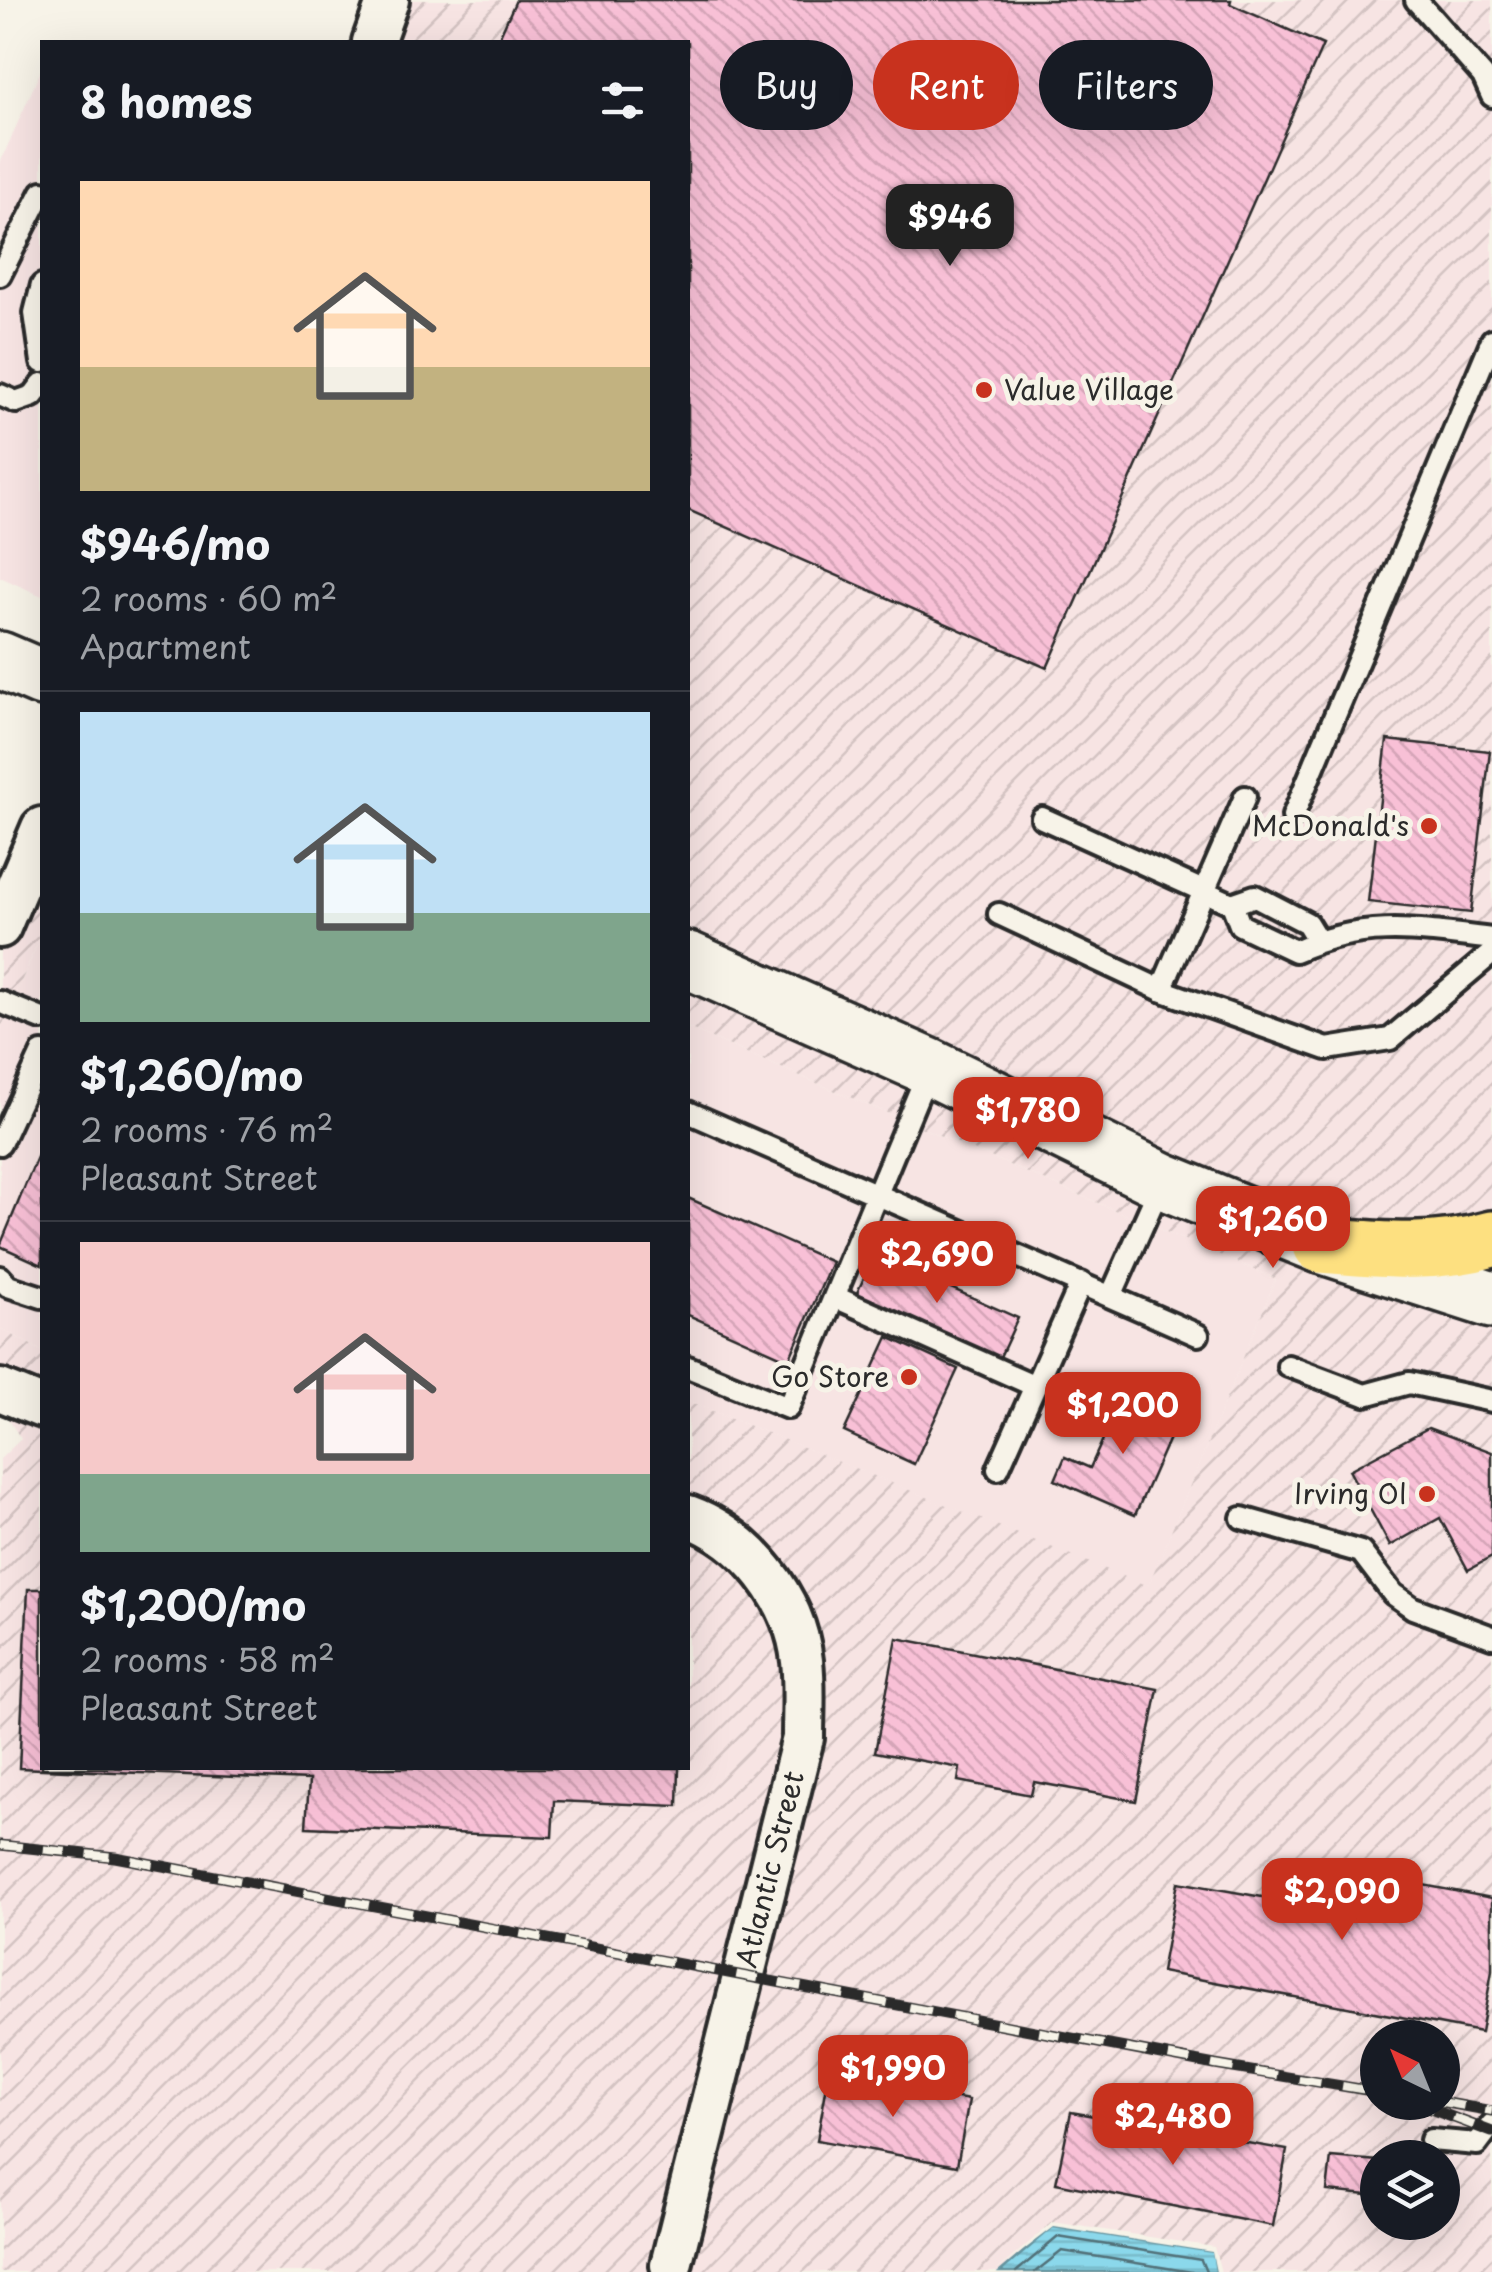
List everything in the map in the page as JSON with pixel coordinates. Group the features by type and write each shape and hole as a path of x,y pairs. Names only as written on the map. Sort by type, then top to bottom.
{"highway":[{"path":"1320,1245 1415,1251 1461,1248 1492,1239"}],"main road":[{"path":"0,660 40,677"},
{"path":"690,961 930,1067 1163,1181 1320,1245 1492,1300"}],"street":[{"path":"374,40 388,0"},
{"path":"0,927 40,833"},
{"path":"0,1390 40,1405"},
{"name":"Atlantic Street","path":"671,2266 803,1738 802,1657 777,1588 753,1557 690,1517"}],"lane":[{"path":"1416,0 1483,76 1492,96"},
{"path":"0,275 40,196"},
{"path":"40,293 35,313 40,348"},
{"path":"1293,816 1492,340"},
{"path":"0,395 16,402 33,396 40,387"},
{"path":"1160,990 1245,797"},
{"path":"1042,818 1232,904 1255,896 1307,923 1318,941"},
{"path":"1232,904 1240,924 1295,951 1336,933 1400,929 1492,939"},
{"path":"999,914 1160,990 1327,1049 1390,1039 1492,953"},
{"path":"0,1002 40,1019"},
{"path":"0,1144 40,1057"},
{"path":"690,1367 788,1408 930,1067"},
{"path":"690,1113 1198,1334"},
{"path":"1111,1296 1163,1181"},
{"path":"0,1278 8,1286 40,1297"},
{"path":"998,1469 1081,1283"},
{"path":"836,1297 1035,1386"},
{"path":"1288,1366 1364,1395 1409,1382 1492,1400"},
{"path":"1242,1518 1361,1552 1393,1594 1413,1608 1492,1637"},
{"path":"1460,2143 1477,2144 1492,2124"}],"shaded area":[{"path":"377,0 1492,0 1492,2272 1216,2272 1212,2252 1054,2227 1000,2272 0,2272 0,1459 21,1439 0,1406 0,1328 40,1350 40,1770 690,1770 690,1402 1148,1586 1276,1279 690,1029 690,40 367,40"},
{"path":"40,73 40,595 0,577 0,163"},
{"path":"40,840 40,938 0,1031 0,932"},
{"path":"40,938 40,1350 0,1328 0,1031"},
{"path":"690,1029 1276,1279 1148,1587 690,1402"}],"water":[{"path":"1053,2227 1213,2252 1216,2272 1000,2272"}],"pier":[{"path":"1053,2222 1214,2247 1221,2272 1216,2272 1212,2252 1054,2227 995,2272"}],"building":[{"path":"516,0 1231,0 1230,4 1323,45 1047,668 690,511 690,40 498,40"},
{"name":"McDonald's","path":"1387,740 1490,751 1471,913 1368,902"},
{"path":"40,1150 40,1264 0,1246"},
{"path":"690,1199 832,1262 789,1360 690,1316"},
{"path":"875,1254 1018,1318 999,1359 856,1295"},
{"path":"888,1337 958,1369 914,1464 844,1432"},
{"path":"1123,1395 1177,1420 1135,1515 1055,1480 1065,1457 1090,1468"},
{"name":"Irving OI","path":"1428,1428 1492,1452 1492,1557 1468,1570 1440,1518 1390,1546 1349,1470"},
{"path":"28,1589 40,1589 40,1769 19,1768"},
{"path":"897,1638 1158,1689 1136,1801 1034,1782 1031,1795 958,1781 960,1768 875,1752"},
{"path":"67,1770 679,1770 678,1806 554,1801 552,1837 306,1827 309,1780"},
{"path":"1275,1857 1492,1898 1492,1971 1481,2032 1460,2028 1460,2020 1417,2020 1161,1972 1178,1882 1268,1898"},
{"path":"829,2074 969,2100 957,2166 817,2140"},
{"path":"1071,2112 1287,2150 1273,2226 1056,2183"},
{"path":"1331,2157 1360,2159 1360,2194 1327,2191"}],"railway":[{"path":"0,1845 115,1857 1360,2089"},
{"path":"1460,2105 1492,2111"},
{"path":"1460,2120 1492,2132"}],"place":[{"name":"Value Village","path":"984,390"},
{"name":"McDonald's","path":"1429,826"},
{"name":"Go Store","path":"909,1377"},
{"name":"Irving OI","path":"1427,1494"}]}
